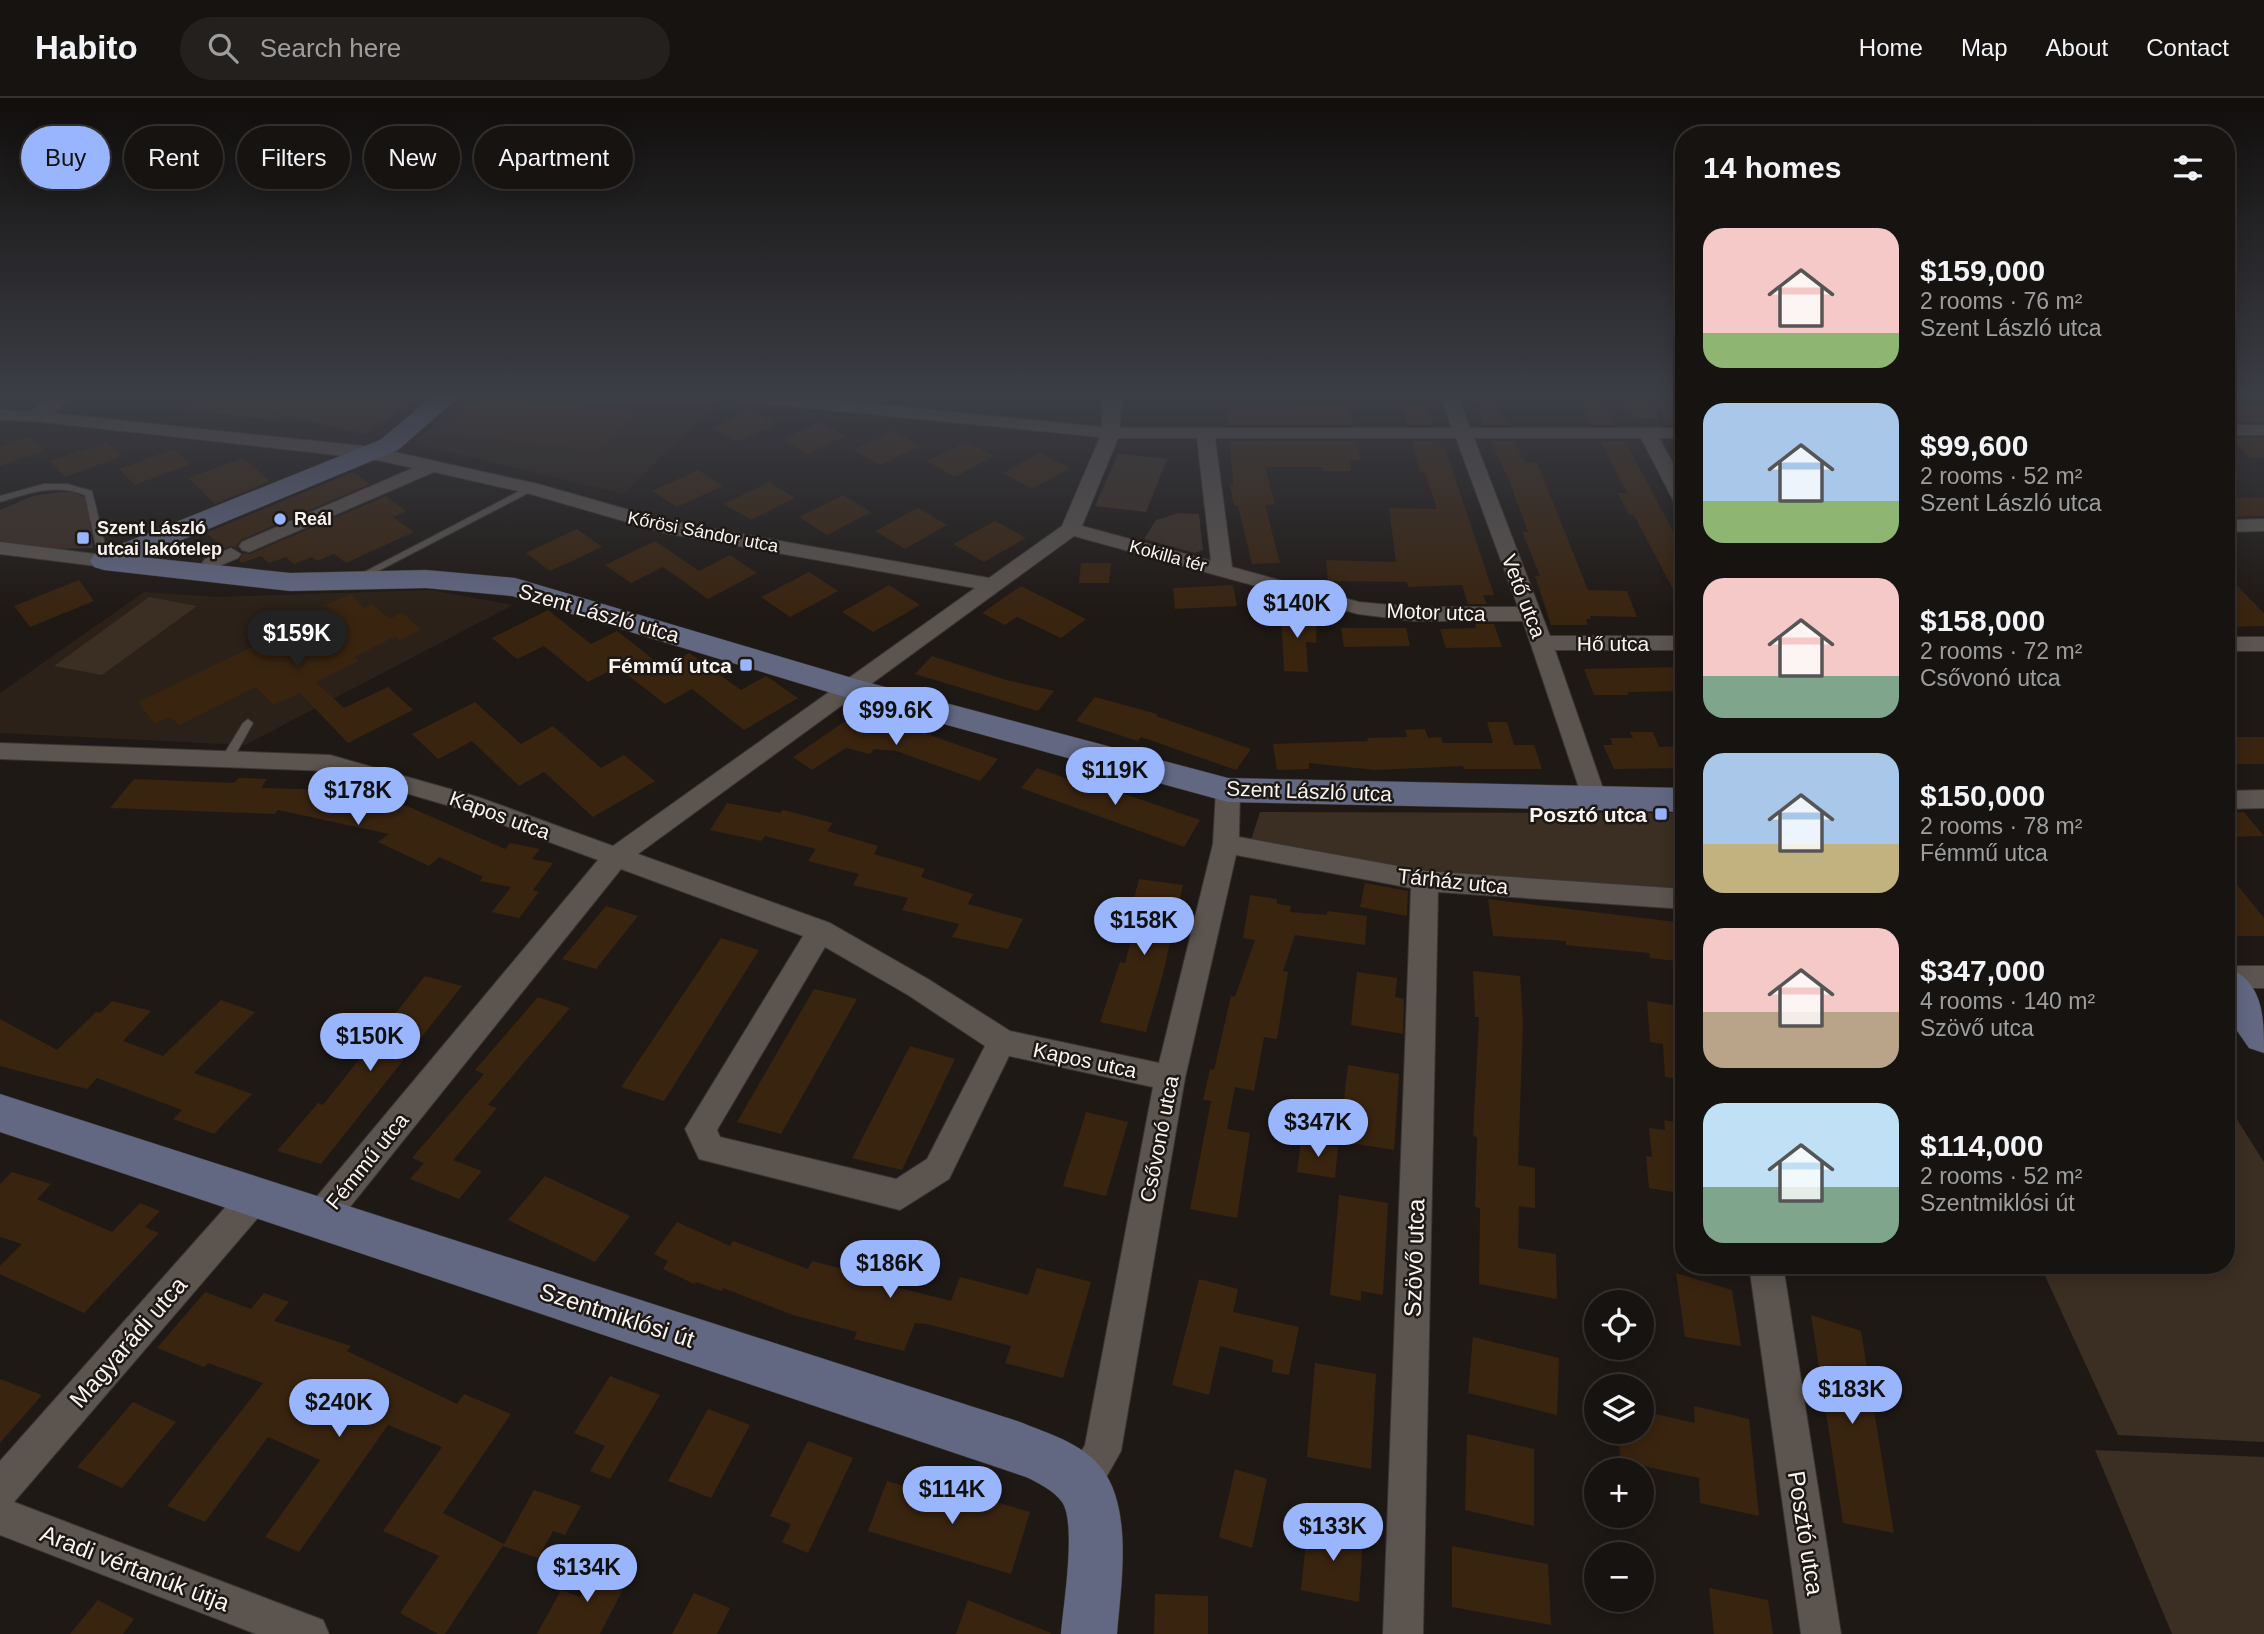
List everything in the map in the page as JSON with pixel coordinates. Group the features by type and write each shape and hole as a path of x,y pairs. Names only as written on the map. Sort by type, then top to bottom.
{"street":[{"path":"104,561 336,468"},
{"path":"212,563 429,468"},
{"name":"Kőrösi Sándor utca","path":"440,468 531,488 665,527 992,584"},
{"path":"1071,529 1097,468"},
{"name":"Kokilla tér","path":"1071,529 1222,570 1209,468"},
{"name":"Vető utca","path":"1476,468 1542,643 1594,797"},
{"path":"1666,468 1675,485"},
{"path":"141,566 202,522"},
{"path":"2235,526 2264,525"},
{"name":"Fémmű utca","path":"321,1217 616,857 1071,529"},
{"name":"Szent László utca","path":"0,548 290,582 515,587 849,688 1228,790 1283,794 1675,800"},
{"name":"Motor utca","path":"1222,570 1358,608 1413,614 1530,614"},
{"name":"Hő utca","path":"1542,643 1675,643"},
{"path":"2235,644 2264,644"},
{"name":"Kapos utca","path":"0,751 330,763 387,777 820,931 918,987 1002,1041 1170,1078"},
{"name":"Csővonó utca","path":"1082,1484 1102,1451 1170,1078 1226,844 1228,790"},
{"path":"2235,800 2264,799"},
{"name":"Tárház utca","path":"1226,844 1425,881 1675,899"},
{"name":"Szövő utca","path":"1403,1634 1425,881"},
{"path":"820,931 701,1129 710,1149 900,1195 938,1169 1002,1041"},
{"path":"2235,978 2264,977"},
{"path":"2235,996 2264,1036"},
{"name":"Szentmiklósi út","path":"0,1113 257,1195 1020,1448 1055,1464 1082,1484"},
{"name":"Magyarádi utca","path":"0,1490 257,1195"},
{"name":"Posztó utca","path":"1767,1274 1821,1634"},
{"path":"1082,1484 1091,1504 1095,1529 1089,1634"},
{"name":"Aradi vértanúk útja","path":"0,1516 309,1634"}],"lane":[{"path":"0,499 50,487 74,488 89,493 104,561"},
{"path":"350,582 531,488"},
{"path":"227,759 248,723"}],"shaded area":[{"path":"514,468 651,468 624,494"},
{"path":"1112,468 1164,468 1146,512 1095,506"},
{"path":"73,492 88,499 93,548 53,549 0,544 0,510 33,496"},
{"path":"1179,513 1199,514 1203,550 1195,553 1144,539 1156,520"},
{"path":"430,590 513,605 245,745 0,733 0,693 144,592 216,597"},
{"path":"149,597 197,606 102,675 54,666"},
{"path":"1260,812 1675,813 1675,891 1430,877 1251,840"},
{"path":"2235,1116 2264,1162 2264,1442 2118,1435 2044,1274 2235,1274"},
{"path":"2095,1450 2264,1457 2264,1634 2172,1634"}],"building":[{"path":"56,468 90,468 65,477"},
{"path":"123,468 180,468 135,485 119,469"},
{"path":"216,468 254,468 270,481 215,504 188,478"},
{"path":"939,468 972,468 955,477"},
{"path":"1013,468 1070,468 1032,489 1003,473"},
{"path":"1232,468 1265,468 1275,504 1265,505 1280,563 1252,564 1238,506 1234,506 1230,485 1233,484"},
{"path":"1322,468 1350,468 1351,471 1323,471"},
{"path":"1419,468 1452,468 1494,595 1483,595 1487,604 1468,604 1462,585 1408,587 1407,582 1328,581 1326,560 1396,562 1389,508 1437,509 1425,472 1420,472"},
{"path":"1503,468 1539,468 1588,590 1627,591 1637,617 1590,616 1591,619 1586,619 1588,625 1551,625 1535,576 1540,576 1522,532 1528,532"},
{"path":"1614,468 1639,468 1675,535 1675,593 1634,515 1629,515 1618,493 1627,493"},
{"path":"698,470 723,486 677,507 652,491"},
{"path":"353,472 370,484 241,540 236,546 238,549 232,546 224,548 206,533"},
{"path":"769,482 795,498 751,520 724,504"},
{"path":"843,495 871,512 827,535 799,517"},
{"path":"386,496 406,511 393,517 414,532 346,563 334,554 317,561 312,557 294,564 286,557 269,563 261,556 242,563 239,561 243,553 250,554"},
{"path":"2235,498 2264,498 2264,516 2235,517"},
{"path":"918,508 947,525 905,549 875,531"},
{"path":"995,521 1026,538 984,562 953,544"},
{"path":"577,529 602,547 550,571 526,553"},
{"path":"655,541 699,571 730,555 757,573 708,599 663,567 631,583 605,565"},
{"path":"1081,563 1111,563 1109,583 1079,583"},
{"path":"809,572 838,591 790,617 761,597"},
{"path":"79,580 94,601 30,627 14,606"},
{"path":"2235,583 2264,613 2264,626 2235,627"},
{"path":"889,585 920,605 873,632 842,612"},
{"path":"1233,585 1237,606 1175,609 1173,588"},
{"path":"1021,586 1086,619 1061,638 1017,617 1005,625 982,613"},
{"path":"351,594 364,608 372,604 390,619 402,612 421,630 400,640 396,636 354,657 358,661 316,682 344,708 388,687 413,710 348,743 300,693 274,705 256,687 179,725 170,717 155,724 138,702 254,646 250,641 328,608 326,605"},
{"path":"548,610 591,644 617,631 663,667 689,653 741,690 766,676 798,698 744,730 692,689 665,704 617,667 588,682 544,646 517,659 492,638"},
{"path":"1281,613 1317,615 1316,643 1306,642 1308,672 1284,671"},
{"path":"1475,624 1494,624 1502,647 1446,648 1440,629 1476,628"},
{"path":"1341,628 1406,628 1410,646 1344,647"},
{"path":"932,656 1006,680 1054,691 1038,711 915,674"},
{"path":"1675,667 1675,691 1594,695 1584,669"},
{"path":"1095,697 1157,714 1156,716 1251,749 1236,770 1141,737 1138,741 1076,721"},
{"path":"475,702 521,744 553,726 601,768 624,755 655,781 593,817 544,772 519,786 472,741 438,759 412,734"},
{"path":"857,713 877,727 881,722 913,729 998,759 980,781 896,751 874,749 870,754 846,748 812,770 793,757"},
{"path":"1487,722 1507,722 1514,745 1534,745 1542,769 1464,769 1463,766 1375,770 1309,763 1309,769 1277,770 1273,744 1368,741 1367,738 1407,737 1405,730 1425,729 1428,738 1441,737 1443,743 1493,743"},
{"path":"1630,732 1653,732 1659,747 1675,746 1675,768 1614,769 1603,745 1613,745 1610,738 1633,738"},
{"path":"2235,737 2264,737 2264,764 2235,764"},
{"path":"1037,768 1113,795 1116,791 1200,820 1184,847 1021,788"},
{"path":"239,778 267,779 261,788 336,790 407,806 505,849 510,843 540,849 532,859 553,863 533,890 539,892 519,918 492,912 511,887 480,881 483,877 439,857 429,866 378,842 389,834 278,810 275,814 110,808 134,779 234,783"},
{"path":"727,803 780,813 783,810 833,823 827,831 878,846 874,854 925,869 921,877 973,894 968,904 1023,919 1008,949 952,937 959,924 902,910 908,898 853,885 859,874 808,861 816,849 765,836 761,841 710,830"},
{"path":"2235,812 2244,812 2264,836 2235,837"},
{"path":"1139,879 1183,885 1163,974 1146,1032 1100,1022 1120,962 1125,963 1141,903 1133,902"},
{"path":"2235,882 2264,918 2264,936 2237,936"},
{"path":"1365,883 1408,891 1407,916 1360,907"},
{"path":"1250,895 1277,899 1277,904 1291,906 1290,912 1327,915 1327,911 1367,916 1365,945 1295,935 1283,971 1288,972 1277,1039 1264,1037 1254,1091 1235,1087 1227,1129 1250,1133 1237,1218 1190,1209 1211,1101 1203,1100 1210,1069 1214,1070 1231,996 1235,997 1255,940 1243,938"},
{"path":"1488,899 1675,922 1675,961 1650,958 1649,953 1566,945 1566,941 1493,936"},
{"path":"606,906 638,916 596,969 562,959"},
{"path":"721,938 759,950 664,1101 621,1087"},
{"path":"1473,971 1520,976 1523,1022 1518,1165 1535,1168 1535,1208 1519,1206 1518,1248 1556,1254 1557,1299 1479,1284 1480,1208 1475,1207 1477,1137 1473,1136 1479,1017 1475,1017"},
{"path":"1357,972 1397,978 1395,997 1404,999 1403,1034 1351,1025"},
{"path":"425,976 462,986 321,1164 277,1151 318,1103 323,1105"},
{"path":"814,989 857,999 781,1134 737,1122"},
{"path":"538,997 570,1008 488,1105 497,1108 453,1160 482,1171 459,1199 410,1179 424,1163 412,1158 484,1074 475,1070"},
{"path":"221,1000 255,1012 194,1073 252,1094 214,1134 173,1119 182,1110 97,1078 87,1089 0,1066 0,1019 57,1050 96,1012 100,1013 112,1001 151,1011 123,1041 163,1056"},
{"path":"1647,1001 1675,1006 1675,1079 1665,1077 1663,1044 1650,1042"},
{"path":"910,1046 955,1059 902,1170 852,1158"},
{"path":"1348,1065 1399,1074 1394,1150 1339,1141"},
{"path":"1086,1112 1128,1122 1106,1196 1063,1186"},
{"path":"1664,1120 1675,1122 1675,1192 1649,1188 1646,1156 1652,1157 1649,1128 1665,1130"},
{"path":"1301,1140 1338,1147 1335,1178 1297,1172"},
{"path":"12,1172 51,1184 37,1199 112,1232 140,1203 160,1211 145,1227 159,1233 84,1313 0,1274 0,1266 22,1244 0,1237 0,1184"},
{"path":"545,1176 630,1216 595,1262 508,1220"},
{"path":"1339,1195 1388,1203 1383,1295 1361,1291 1361,1301 1330,1295"},
{"path":"677,1222 730,1246 733,1241 808,1269 812,1261 873,1277 872,1281 951,1301 960,1277 1028,1295 1037,1268 1091,1282 1063,1378 1005,1363 1011,1346 927,1324 915,1323 904,1351 854,1339 857,1332 793,1315 723,1288 721,1291 696,1282 694,1284 663,1269 668,1261 654,1254"},
{"path":"1676,1274 1732,1290 1741,1346 1685,1337"},
{"path":"1199,1279 1238,1289 1233,1312 1299,1327 1289,1375 1272,1372 1273,1360 1220,1346 1209,1395 1172,1385"},
{"path":"205,1292 251,1309 264,1293 289,1302 274,1321 351,1346 347,1351 457,1404 464,1394 511,1414 443,1513 504,1544 445,1634 438,1634 400,1613 439,1556 383,1531 442,1447 388,1425 299,1552 265,1537 320,1460 268,1437 205,1522 167,1506 263,1383 208,1363 204,1367 157,1348"},
{"path":"1811,1315 1861,1331 1894,1533 1843,1523"},
{"path":"1473,1337 1559,1358 1557,1415 1468,1393"},
{"path":"1315,1363 1376,1374 1371,1469 1307,1457"},
{"path":"610,1376 660,1395 610,1479 590,1471 605,1446 574,1433"},
{"path":"0,1379 42,1395 0,1443"},
{"path":"133,1402 176,1422 122,1488 77,1467"},
{"path":"1694,1406 1749,1419 1759,1516 1700,1503 1699,1478 1654,1468 1654,1458 1620,1458 1619,1444 1654,1444 1654,1414 1695,1423"},
{"path":"708,1409 750,1425 711,1498 668,1481"},
{"path":"1467,1434 1534,1449 1534,1526 1465,1510"},
{"path":"808,1441 853,1458 808,1553 782,1542 791,1524 770,1516"},
{"path":"1235,1469 1267,1479 1252,1548 1219,1537"},
{"path":"887,1481 970,1506 974,1496 1030,1512 1011,1574 868,1531"},
{"path":"534,1490 581,1506 565,1535 553,1531 538,1558 503,1546"},
{"path":"1308,1524 1363,1536 1359,1602 1301,1590"},
{"path":"1452,1546 1548,1564 1551,1625 1452,1607"},
{"path":"600,1560 632,1572 600,1634 537,1634 561,1590 580,1597"},
{"path":"1709,1588 1768,1600 1773,1634 1714,1634"},
{"path":"694,1593 730,1608 717,1634 672,1634"},
{"path":"1155,1594 1208,1596 1208,1634 1154,1634"},
{"path":"98,1600 134,1619 123,1634 70,1634"},
{"path":"968,1600 1051,1633 956,1634"}],"place":[{"name":"Reál","path":"280,519"},
{"name":"Szent László utcai lakótelep","path":"83,538"},
{"name":"Fémmű utca","path":"746,665"},
{"name":"Posztó utca","path":"1661,814"}]}
